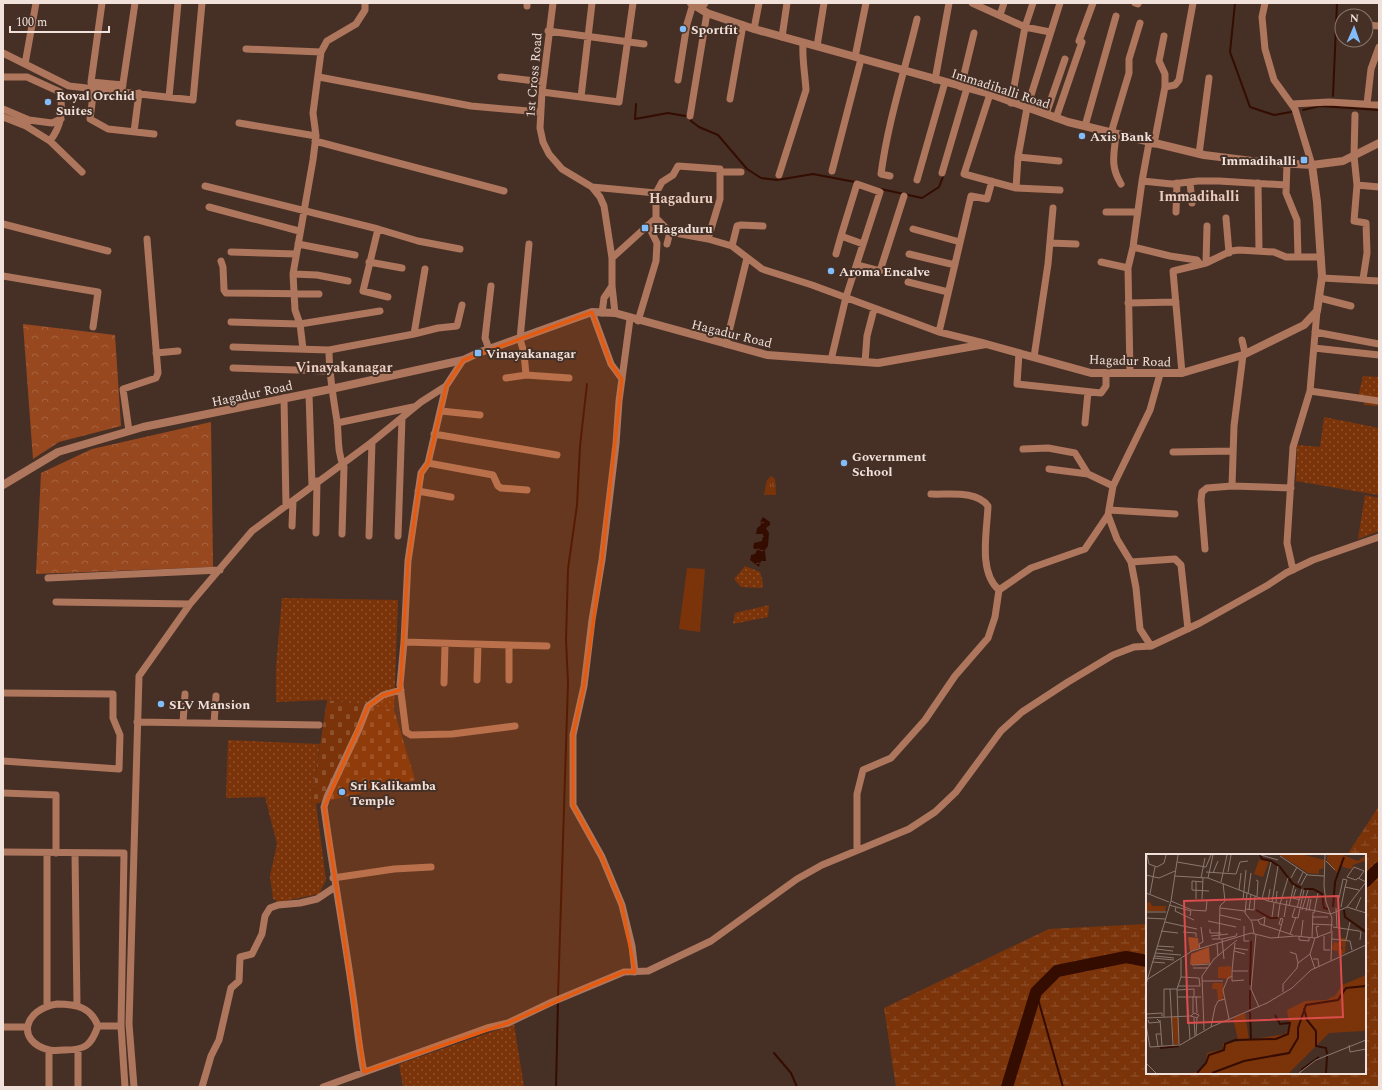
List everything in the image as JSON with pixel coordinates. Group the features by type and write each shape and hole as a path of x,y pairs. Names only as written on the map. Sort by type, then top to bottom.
{"street":[{"path":"25,64 36,3"},
{"path":"102,3 91,82 122,88 139,94 193,100 202,3"},
{"path":"122,88 135,3"},
{"path":"168,97 178,3"},
{"path":"303,349 300,324 295,310 293,274 299,231 311,176 315,138 313,113 319,77 321,52 327,41 356,24 365,10 366,3"},
{"name":"1st Cross Road","path":"553,3 548,31 540,112 540,128 543,142 549,154 562,169 592,187 600,197 604,206 612,258 612,286 615,313"},
{"path":"581,97 592,3"},
{"path":"542,92 619,102 633,3"},
{"path":"754,29 759,3"},
{"path":"782,37 788,3"},
{"path":"817,46 824,3"},
{"path":"832,171 858,58 866,3"},
{"path":"935,80 949,3"},
{"path":"972,3 1026,27 1050,32"},
{"path":"1000,15 1004,3"},
{"path":"1012,103 1026,27 1033,3"},
{"path":"1016,188 1018,158 1027,108 1060,3"},
{"path":"1056,118 1082,42 1079,41 1093,3"},
{"path":"1165,87 1175,85 1179,80 1193,3"},
{"path":"1265,3 1262,17 1265,49 1274,80 1295,109 1312,165 1321,257 1322,278 1317,311 1310,391 1293,447 1287,543 1293,570"},
{"path":"678,80 687,24 692,4"},
{"name":"Immadihalli Road","path":"692,4 743,26 990,94 1056,118 1114,134 1199,154 1312,165 1343,161 1379,143"},
{"path":"690,116 704,8"},
{"path":"1085,126 1116,16"},
{"path":"890,176 881,174 885,144 905,71 917,19"},
{"path":"1121,184 1114,173 1114,134 1129,73 1129,59 1140,23"},
{"path":"730,99 743,26"},
{"path":"548,31 644,44"},
{"path":"942,173 964,88 974,33"},
{"path":"1130,373 1128,268 1133,247 1142,180 1165,87 1165,74 1159,61 1164,36"},
{"path":"779,175 806,90 802,63 803,43"},
{"path":"1367,104 1371,69 1379,47"},
{"path":"246,49 321,52"},
{"path":"3,54 69,86 122,88"},
{"path":"1046,114 1065,59"},
{"path":"3,77 26,77 58,90 61,93 61,120 58,130 50,141"},
{"path":"319,77 471,106 540,112"},
{"path":"501,77 543,82"},
{"path":"1199,154 1208,78"},
{"path":"917,180 945,82"},
{"path":"94,88 90,119 99,123 108,130 154,134"},
{"path":"134,132 139,94"},
{"path":"990,94 964,174 1016,188 1060,190"},
{"path":"1292,104 1329,102 1379,105"},
{"path":"3,109 28,123 50,141 82,172"},
{"path":"1354,115 1356,185 1354,221 1366,223 1367,254 1363,279"},
{"path":"3,117 28,123 52,123 61,120"},
{"path":"240,123 315,138 504,191"},
{"path":"1018,158 1059,161"},
{"path":"1286,163 1286,193 1297,220 1298,257"},
{"path":"708,239 720,199 720,169 681,165 678,166 673,176 662,182 656,193 656,218 670,232 708,239 732,246 762,269 939,332 986,344"},
{"path":"720,172 741,172"},
{"path":"1142,180 1177,184 1219,181 1286,185"},
{"path":"939,332 971,196 987,199 992,181"},
{"path":"1190,182 1192,203"},
{"path":"1258,183 1259,251"},
{"path":"832,360 846,298 880,192 857,184 836,254"},
{"path":"1176,212 1177,184"},
{"path":"1356,185 1379,186"},
{"path":"205,186 378,229 418,241 460,249"},
{"path":"592,187 656,193"},
{"path":"857,265 880,271 904,196"},
{"path":"209,207 299,231"},
{"path":"1034,357 1050,243 1053,208"},
{"path":"1106,212 1137,212"},
{"path":"612,258 656,218"},
{"path":"1226,218 1229,253"},
{"path":"3,224 108,251"},
{"path":"635,972 632,946 622,905 602,857 573,805 573,735 584,686 592,620 602,560 622,380 634,320 656,261 657,243 648,225"},
{"path":"732,246 737,226 762,226"},
{"path":"1203,263 1207,226"},
{"path":"378,229 363,291 388,297"},
{"path":"913,229 960,242"},
{"path":"667,244 670,232"},
{"path":"842,236 863,244"},
{"path":"130,431 123,389 156,378 158,373 147,239"},
{"path":"1050,243 1076,244"},
{"path":"298,244 355,255"},
{"path":"526,375 524,353 520,339 529,244"},
{"path":"1133,247 1170,256 1197,260 1203,263"},
{"path":"1182,373 1173,271 1203,263 1239,250 1274,252 1286,257 1321,257"},
{"path":"232,252 296,254"},
{"path":"909,254 955,265"},
{"path":"726,344 747,258"},
{"path":"221,261 224,290 226,293 294,295 319,294"},
{"path":"369,262 402,268"},
{"path":"1101,262 1128,268"},
{"path":"414,334 425,269"},
{"path":"293,274 317,274 348,281"},
{"path":"3,276 98,292 93,327"},
{"path":"1322,278 1379,281"},
{"path":"908,282 948,292"},
{"path":"489,349 485,338 491,286"},
{"path":"602,312 604,298 612,286"},
{"path":"1320,298 1352,306"},
{"path":"1128,303 1176,302"},
{"path":"233,347 329,350 438,328 457,326 462,305"},
{"path":"865,362 867,336 874,309"},
{"path":"231,322 300,324 380,311"},
{"name":"Hagadur Road","path":"3,485 58,452 130,431 463,360 489,349 592,312 615,313 634,320 767,355 878,363 986,344 1091,373 1160,374 1182,373 1244,354 1304,325 1317,311"},
{"path":"592,312 611,364 622,380"},
{"path":"1315,332 1379,344"},
{"path":"1232,486 1234,426 1244,354 1242,340"},
{"path":"1314,348 1379,355"},
{"path":"329,350 329,371 342,463 344,467 342,534"},
{"path":"156,353 178,351"},
{"path":"1019,353 1017,384 1101,393 1106,386 1106,373"},
{"path":"463,360 446,386 428,463 421,474 418,491 408,561 401,690 406,732 411,735 452,734 515,726"},
{"path":"233,368 329,371"},
{"path":"857,849 856,794 863,770 891,758 925,720 955,676 988,638 995,617 998,590 1030,568 1085,549 1108,513 1113,486 1150,410 1160,374"},
{"path":"506,378 526,375 569,378"},
{"path":"134,1087 129,1024 139,676 190,604 252,531 372,442 415,407 446,386"},
{"path":"1310,391 1379,401"},
{"path":"1085,423 1088,392"},
{"path":"309,394 315,483 316,534"},
{"path":"284,398 286,506"},
{"path":"337,423 415,407"},
{"path":"441,411 480,415"},
{"path":"398,536 402,418"},
{"path":"434,434 557,455"},
{"path":"370,536 372,442"},
{"path":"1023,449 1048,448 1075,453 1088,474"},
{"path":"1173,452 1233,452"},
{"path":"428,463 493,475 498,486 501,488 527,490"},
{"path":"1049,469 1088,474 1113,486"},
{"path":"1205,549 1201,500 1202,492 1208,488 1232,486 1290,488"},
{"path":"418,491 451,497"},
{"path":"931,494 975,496 988,506 987,571 992,584 998,590"},
{"path":"292,501 292,526"},
{"path":"1108,513 1175,514"},
{"path":"1108,513 1117,539 1130,562 1136,588 1140,629 1151,646"},
{"path":"323,1087 487,1028 508,1023 588,986 624,972 648,971 711,941 797,879 822,865 857,849 909,829 934,812 956,792 1001,731 1022,712 1068,682 1113,656 1134,647 1151,646 1188,629 1224,611 1293,570 1379,536"},
{"path":"1130,562 1175,559 1179,561 1181,565 1188,629"},
{"path":"48,578 220,570"},
{"path":"56,602 190,604"},
{"path":"404,642 478,646 547,646"},
{"path":"444,684 445,645"},
{"path":"478,646 478,680"},
{"path":"509,646 509,680"},
{"path":"364,1072 334,887 324,807 327,797 359,730 368,706 383,694 401,690"},
{"path":"3,693 113,694 113,718 120,735 119,769 3,761"},
{"path":"182,722 185,694"},
{"path":"214,723 216,696"},
{"path":"137,722 319,725"},
{"path":"3,794 56,795 56,853"},
{"path":"3,852 124,853 121,1026 126,1087"},
{"path":"47,853 48,1005"},
{"path":"75,853 77,1006"},
{"path":"333,878 394,869 431,867"},
{"path":"202,1087 211,1056 219,1040 231,988 239,981 240,957 252,954 262,934 265,916 270,908 317,899 334,887"},
{"path":"62,1004 77,1006 86,1010 95,1017 98,1026 94,1038 88,1045 78,1050 49,1050 36,1043 29,1036 27,1028 30,1016 39,1009 48,1005 62,1004"},
{"path":"98,1026 121,1026"},
{"path":"3,1027 27,1028"},
{"path":"49,1050 49,1087"},
{"path":"78,1050 78,1087"}],"highlighted area":[{"path":"592,312 611,364 622,379 602,560 584,686 573,735 573,805 602,857 622,905 635,972 624,972 508,1023 364,1072 324,807 368,706 383,695 400,690 408,561 421,473 428,463 446,386 463,360"}],"green space":[{"path":"23,324 115,335 121,426 59,442 33,459"},
{"path":"1363,376 1379,377 1379,406 1364,405 1365,398 1358,397"},
{"path":"1324,417 1379,428 1378,495 1296,481 1297,445 1320,447"},
{"path":"211,422 213,567 36,574 41,473 92,449"},
{"path":"771,476 775,479 776,495 764,495 767,480"},
{"path":"1365,495 1379,498 1379,531 1358,539"},
{"path":"745,566 760,572 763,583 762,588 741,587 734,579"},
{"path":"687,568 705,569 700,632 679,629"},
{"path":"282,598 398,600 394,710 327,700 276,702 276,668"},
{"path":"769,605 768,617 733,624 735,613"},
{"path":"327,700 394,710 415,780 311,805"},
{"path":"228,740 320,744 311,805 316,804 326,880 319,894 279,902 273,899 270,876 277,844 265,797 226,798"},
{"path":"1379,806 1379,1087 896,1087 884,1008 1049,929 1146,924 1146,1074 1366,1074 1366,854 1348,854"},
{"path":"514,1024 524,1087 403,1087 399,1064"}],"water":[{"path":"763,517 770,522 770,525 766,528 769,533 768,546 765,550 766,561 761,561 759,567 750,560 751,555 755,554 757,550 753,548 754,543 762,541 763,534 756,534 757,528 761,525 760,522"}],"waterway":[{"path":"1235,3 1230,52 1250,107 1274,115 1291,112"},
{"path":"1333,96 1337,3"},
{"path":"636,104 635,119 668,113 691,117 691,121 699,127 718,135 747,169 761,178 777,180 813,174 855,182"},
{"path":"1303,110 1320,106 1379,110"},
{"path":"881,189 922,198 939,187 944,174"},
{"path":"558,997 568,683 566,640 568,569 577,505 580,446 587,384"},
{"path":"1366,881 1379,868"},
{"path":"1007,1087 1036,992 1057,971 1126,957 1146,961"},
{"path":"1036,992 1063,1087"},
{"path":"556,1087 558,1001"},
{"path":"774,1053 791,1073 797,1087"}],"place":[{"name":"Sportfit","path":"683,29"},
{"name":"Royal Orchid Suites","path":"48,102"},
{"name":"Axis Bank","path":"1082,136"},
{"name":"Immadihalli","path":"1304,160"},
{"name":"Hagaduru","path":"645,228"},
{"name":"Aroma Encalve","path":"831,271"},
{"name":"Vinayakanagar","path":"478,353"},
{"name":"Government School","path":"844,463"},
{"name":"SLV Mansion","path":"161,704"},
{"name":"Sri Kalikamba Temple","path":"342,792"}],"district":[{"name":"Immadihalli","path":"1199,196"},
{"name":"Hagaduru","path":"681,198"},
{"name":"Vinayakanagar","path":"344,367"}]}
